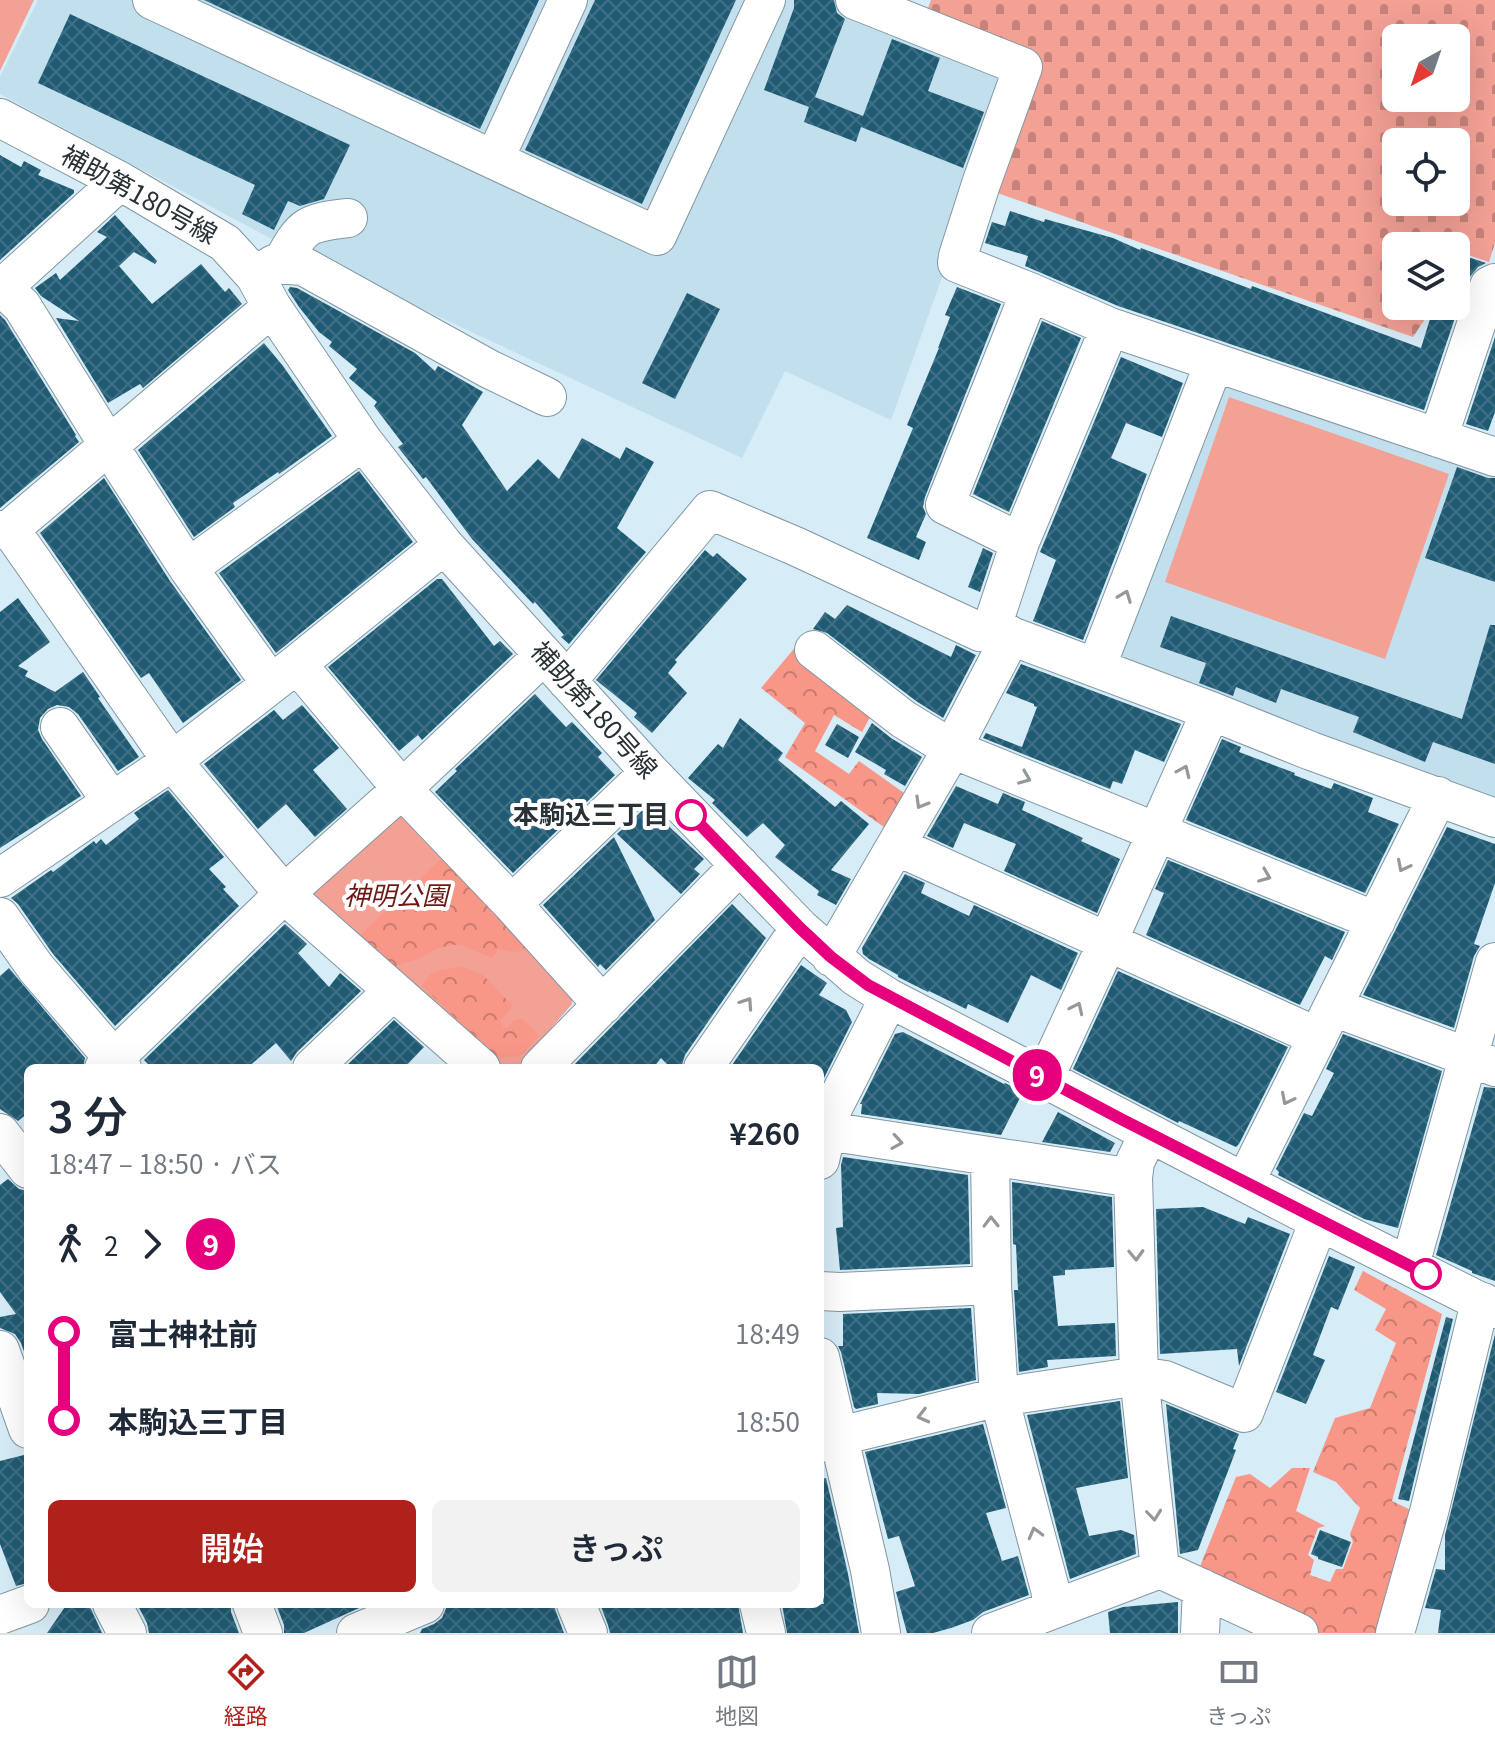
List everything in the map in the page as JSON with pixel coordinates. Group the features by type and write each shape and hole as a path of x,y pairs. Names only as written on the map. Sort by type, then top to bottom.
{"street":[{"path":"152,0 657,236 766,0"},
{"path":"494,160 568,0"},
{"path":"855,0 1023,67 981,184 957,263 1110,327 1495,457"},
{"name":"補助第180号線","path":"0,118 120,181 225,243 270,282 363,441 444,545 650,772 800,928 856,977 889,998 1044,1079 1489,1306"},
{"path":"120,181 1,287 22,306 188,568 284,674 402,789 512,904 603,1005"},
{"path":"348,218 320,221 298,235 270,282 109,446 5,530 172,761 284,894 476,1064"},
{"path":"270,282 303,266 489,369 547,397"},
{"path":"1438,438 1489,286 1495,283"},
{"path":"1020,542 945,505 1030,292"},
{"path":"831,957 952,749 1002,630 1020,542 1110,327"},
{"path":"1096,668 1214,363"},
{"path":"188,568 363,441"},
{"path":"114,1064 284,894 402,789 556,668 681,547 710,510 980,632 1002,630 1311,751 1495,818"},
{"path":"0,878 172,761 444,545"},
{"path":"814,650 903,719 952,749 1376,921"},
{"path":"1044,1079 1211,711"},
{"path":"60,727 112,802"},
{"path":"512,904 650,772"},
{"path":"1245,1182 1438,796"},
{"path":"896,846 1108,941 1325,1022 1481,1062"},
{"path":"544,1064 740,865"},
{"path":"0,917 112,1064"},
{"path":"706,1064 800,928"},
{"path":"1410,1265 1481,1062 1495,962"},
{"path":"316,1064 393,991"},
{"path":"824,1134 831,1112 889,998"},
{"path":"1149,1133 1135,1162 1133,1178 1139,1376 1160,1569"},
{"path":"824,1140 990,1156 1133,1178"},
{"path":"990,1156 992,1285 999,1397 1053,1609"},
{"path":"829,1440 999,1397 1139,1376 1165,1380 1244,1413 1319,1221"},
{"path":"824,1291 992,1285"},
{"path":"1395,1633 1429,1512 1476,1319 1489,1306"},
{"path":"0,1350 24,1418"},
{"path":"824,1394 829,1440 870,1570 881,1633"},
{"path":"0,1437 24,1430"},
{"path":"991,1633 1160,1569 1299,1633"},
{"path":"1200,1633 1202,1588"},
{"path":"0,1615 24,1606"},
{"path":"114,1608 127,1633"},
{"path":"254,1608 263,1633"},
{"path":"578,1608 588,1633"},
{"path":"760,1608 766,1633"},
{"path":"356,1633 404,1614"}],"shaded area":[{"path":"38,0 843,0 1016,70 891,420 785,371 742,458 272,239 0,94 0,77"},
{"path":"1219,375 1495,466 1495,807 1107,664"}],"green space":[{"path":"0,0 34,0 0,71"},
{"path":"931,0 1495,0 1495,243 1489,262 1470,256 1470,232 1382,232 1382,320 1424,320 1413,337 983,188 1030,65 923,22"},
{"path":"1229,397 1449,474 1385,659 1165,582"},
{"path":"798,644 876,706 862,732 834,715 815,751 849,774 859,761 911,798 891,832 785,757 805,723 761,688"},
{"name":"神明公園","path":"392,817 406,817 573,991 572,1004 520,1064 493,1064 312,904 313,888"},
{"path":"442,858 525,945 525,950 513,952 498,949 492,958 460,944 437,948 421,958 395,966 358,937"},
{"path":"463,967 484,976 513,1006 501,1020 503,1026 507,1028 514,1020 522,1019 539,1035 521,1056 497,1058 422,986 434,972"},
{"path":"1363,1271 1442,1314 1392,1501 1421,1515 1388,1633 1316,1633 1197,1574 1236,1477 1250,1474 1270,1488 1292,1468 1310,1468 1296,1511 1325,1526 1318,1528 1308,1555 1314,1560 1310,1575 1330,1582 1336,1569 1343,1569 1353,1542 1350,1534 1360,1508 1336,1482 1313,1472 1335,1418 1370,1408 1396,1343 1375,1330 1386,1309 1354,1290"}],"building":[{"path":"204,0 539,0 480,129"},
{"path":"595,0 736,0 642,204 525,150"},
{"path":"794,0 834,0 837,13 845,19 815,97 863,116 892,39 940,58 928,91 984,112 963,168 861,127 856,142 804,122 809,107 764,90 794,8"},
{"path":"70,14 350,145 324,199 300,206 288,201 274,230 242,214 255,185 38,83"},
{"path":"0,155 21,167 24,161 41,170 38,175 74,190 74,193 0,260"},
{"path":"1010,211 1113,238 1421,348 1430,320 1454,320 1424,410 1118,306 1025,266 1028,256 985,243 992,222 1005,226"},
{"path":"115,215 157,261 155,264 134,252 119,266 152,304 201,264 225,292 229,288 242,304 143,388 140,384 108,403 56,318 79,321 41,296 35,288 56,273 60,280 107,237 97,232"},
{"path":"1470,258 1486,263 1470,277"},
{"path":"290,287 415,353 435,371 438,366 483,392 462,425 507,491 538,459 559,479 582,438 620,459 626,447 654,462 617,528 646,552 569,644 535,602 533,604 472,539 426,477 423,479 398,447 403,444 374,406 377,402 349,378 357,369 329,346 332,342 319,332 299,307 288,290"},
{"path":"957,287 1001,304 925,497 923,507 926,514 916,537 926,542 919,560 867,538 913,428 907,425 939,348 950,317 945,315"},
{"path":"687,293 720,309 675,399 642,383"},
{"path":"0,315 79,442 0,508"},
{"path":"1042,321 1081,338 1009,512 973,494"},
{"path":"1495,337 1495,412 1488,431 1466,424"},
{"path":"264,343 332,436 233,503 235,507 194,537 138,450"},
{"path":"1121,357 1183,383 1162,437 1126,423 1111,458 1147,474 1083,640 1033,621 1056,560 1040,552"},
{"path":"1457,467 1495,478 1495,582 1425,558"},
{"path":"359,471 413,542 276,653 219,573"},
{"path":"104,478 170,581 241,680 183,723 149,673 141,678 40,533"},
{"path":"983,548 993,553 980,592 968,587"},
{"path":"705,550 713,557 717,553 747,579 675,660 677,662 668,673 687,693 652,733 634,717 637,713 596,680"},
{"path":"437,579 442,579 494,646 500,641 513,654 422,740 418,735 399,751 328,667"},
{"path":"18,598 50,642 18,666 28,671 25,676 55,692 83,672 139,757 118,771 78,714 69,707 57,705 48,709 40,718 38,730 81,796 0,848 0,612"},
{"path":"847,605 951,657 956,645 976,655 943,718 827,633 813,629 825,612 835,619"},
{"path":"1171,616 1462,719 1490,625 1495,625 1495,764 1433,742 1425,762 1353,732 1359,717 1281,689 1276,703 1236,687 1233,696 1199,683 1206,663 1160,647"},
{"path":"1021,664 1181,724 1164,762 1135,750 1122,784 1113,781 1110,789 983,738 986,733 1022,747 1037,707 1006,693"},
{"path":"535,694 566,727 572,722 602,753 598,757 615,775 513,873 435,792 457,771 455,769"},
{"path":"302,705 339,748 313,770 347,809 315,837 286,804 258,829 204,764 274,710 283,720"},
{"path":"740,718 783,753 778,760 835,807 841,801 869,824 831,870 851,879 836,905 817,895 819,891 775,857 785,845 763,823 747,837 712,803 715,800 688,778 718,744 723,748"},
{"path":"872,723 922,757 905,786 884,774 886,770 855,752"},
{"path":"837,724 859,737 848,758 825,745"},
{"path":"1222,739 1241,747 1239,752 1294,775 1331,789 1334,783 1373,798 1368,812 1399,824 1365,893 1186,820"},
{"path":"956,786 998,804 1003,793 1025,802 1022,810 1120,859 1097,913 1004,871 1016,844 964,823 953,848 927,836"},
{"path":"168,790 224,857 209,869 239,906 115,1026 53,954 11,898 94,841 96,844 101,839 106,845 139,819 134,813"},
{"path":"647,806 704,859 694,869 700,874 681,894 617,834"},
{"path":"1447,827 1495,844 1495,883 1474,944 1480,946 1474,956 1454,1028 1363,995"},
{"path":"614,837 655,920 606,970 600,964 598,967 543,905"},
{"path":"1168,860 1345,932 1332,960 1325,956 1300,1005 1146,935 1164,893 1155,889"},
{"path":"905,874 925,883 921,893 969,916 974,905 1078,953 1061,990 1031,975 1008,1023 968,1004 966,1009 928,992 869,959 862,948"},
{"path":"732,904 766,938 685,1055 682,1064 667,1064 661,1058 656,1064 575,1064"},
{"path":"285,924 307,944 298,953 329,987 340,973 361,991 291,1061 276,1043 252,1064 148,1064 144,1060"},
{"path":"801,965 827,983 819,995 846,1010 852,1022 824,1078 824,1064 733,1064"},
{"path":"9,968 85,1058 84,1064 24,1064 24,1116 18,1121 0,1109 0,976"},
{"path":"1118,971 1288,1047 1236,1147 1178,1123 1073,1069"},
{"path":"394,1020 424,1047 408,1064 348,1064"},
{"path":"903,1032 1023,1092 1001,1135 861,1114 860,1104 895,1034"},
{"path":"1343,1034 1442,1071 1398,1228 1364,1219 1278,1175 1276,1169 1304,1113 1312,1116 1334,1073 1326,1069"},
{"path":"1484,1087 1495,1088 1495,1281 1436,1255"},
{"path":"1058,1112 1115,1143 1110,1152 1042,1142"},
{"path":"843,1157 968,1175 970,1264 840,1270 836,1228 843,1227"},
{"path":"8,1179 24,1190 24,1352 15,1334 0,1328 0,1317 16,1314 0,1292 0,1185"},
{"path":"1012,1182 1112,1197 1114,1267 1065,1270 1065,1275 1053,1276 1058,1326 1115,1323 1116,1356 1047,1360 1048,1367 1019,1372"},
{"path":"1203,1207 1245,1224 1248,1217 1290,1234 1239,1366 1237,1349 1160,1354 1156,1209"},
{"path":"1329,1256 1355,1267 1338,1310 1331,1307 1313,1355 1325,1360 1306,1404 1276,1392"},
{"path":"971,1308 976,1380 919,1394 877,1393 878,1404 854,1407 838,1346 843,1346 843,1314"},
{"path":"1446,1317 1453,1319 1409,1501 1398,1499"},
{"path":"1495,1334 1495,1633 1438,1633 1441,1610 1425,1608 1436,1569 1445,1570 1445,1535"},
{"path":"1120,1401 1128,1478 1076,1488 1089,1536 1121,1530 1134,1535 1136,1554 1070,1579 1027,1415"},
{"path":"1166,1404 1239,1434 1233,1449 1236,1450 1198,1550 1180,1554"},
{"path":"983,1424 1006,1508 986,1513 1002,1561 1018,1556 1029,1595 951,1628 933,1633 907,1633 896,1592 915,1586 899,1536 888,1539 865,1452"},
{"path":"24,1455 24,1584 16,1586 0,1544 0,1461"},
{"path":"824,1478 859,1633 787,1633 783,1608 824,1608"},
{"path":"1320,1530 1351,1542 1342,1567 1311,1554"},
{"path":"1178,1602 1178,1633 1110,1633 1108,1612 1123,1607"},
{"path":"64,1608 90,1608 102,1633 47,1633"},
{"path":"139,1608 231,1608 239,1633 149,1633"},
{"path":"278,1608 359,1608 304,1633 284,1633"},
{"path":"446,1608 555,1608 564,1633 420,1633 442,1618"},
{"path":"602,1608 739,1608 743,1633 610,1633"}],"bus line":[{"name":"9","path":"691,815 800,928 868,985 1121,1119 1426,1274"}],"place":[{"name":"本駒込三丁目","path":"691,815"}]}
